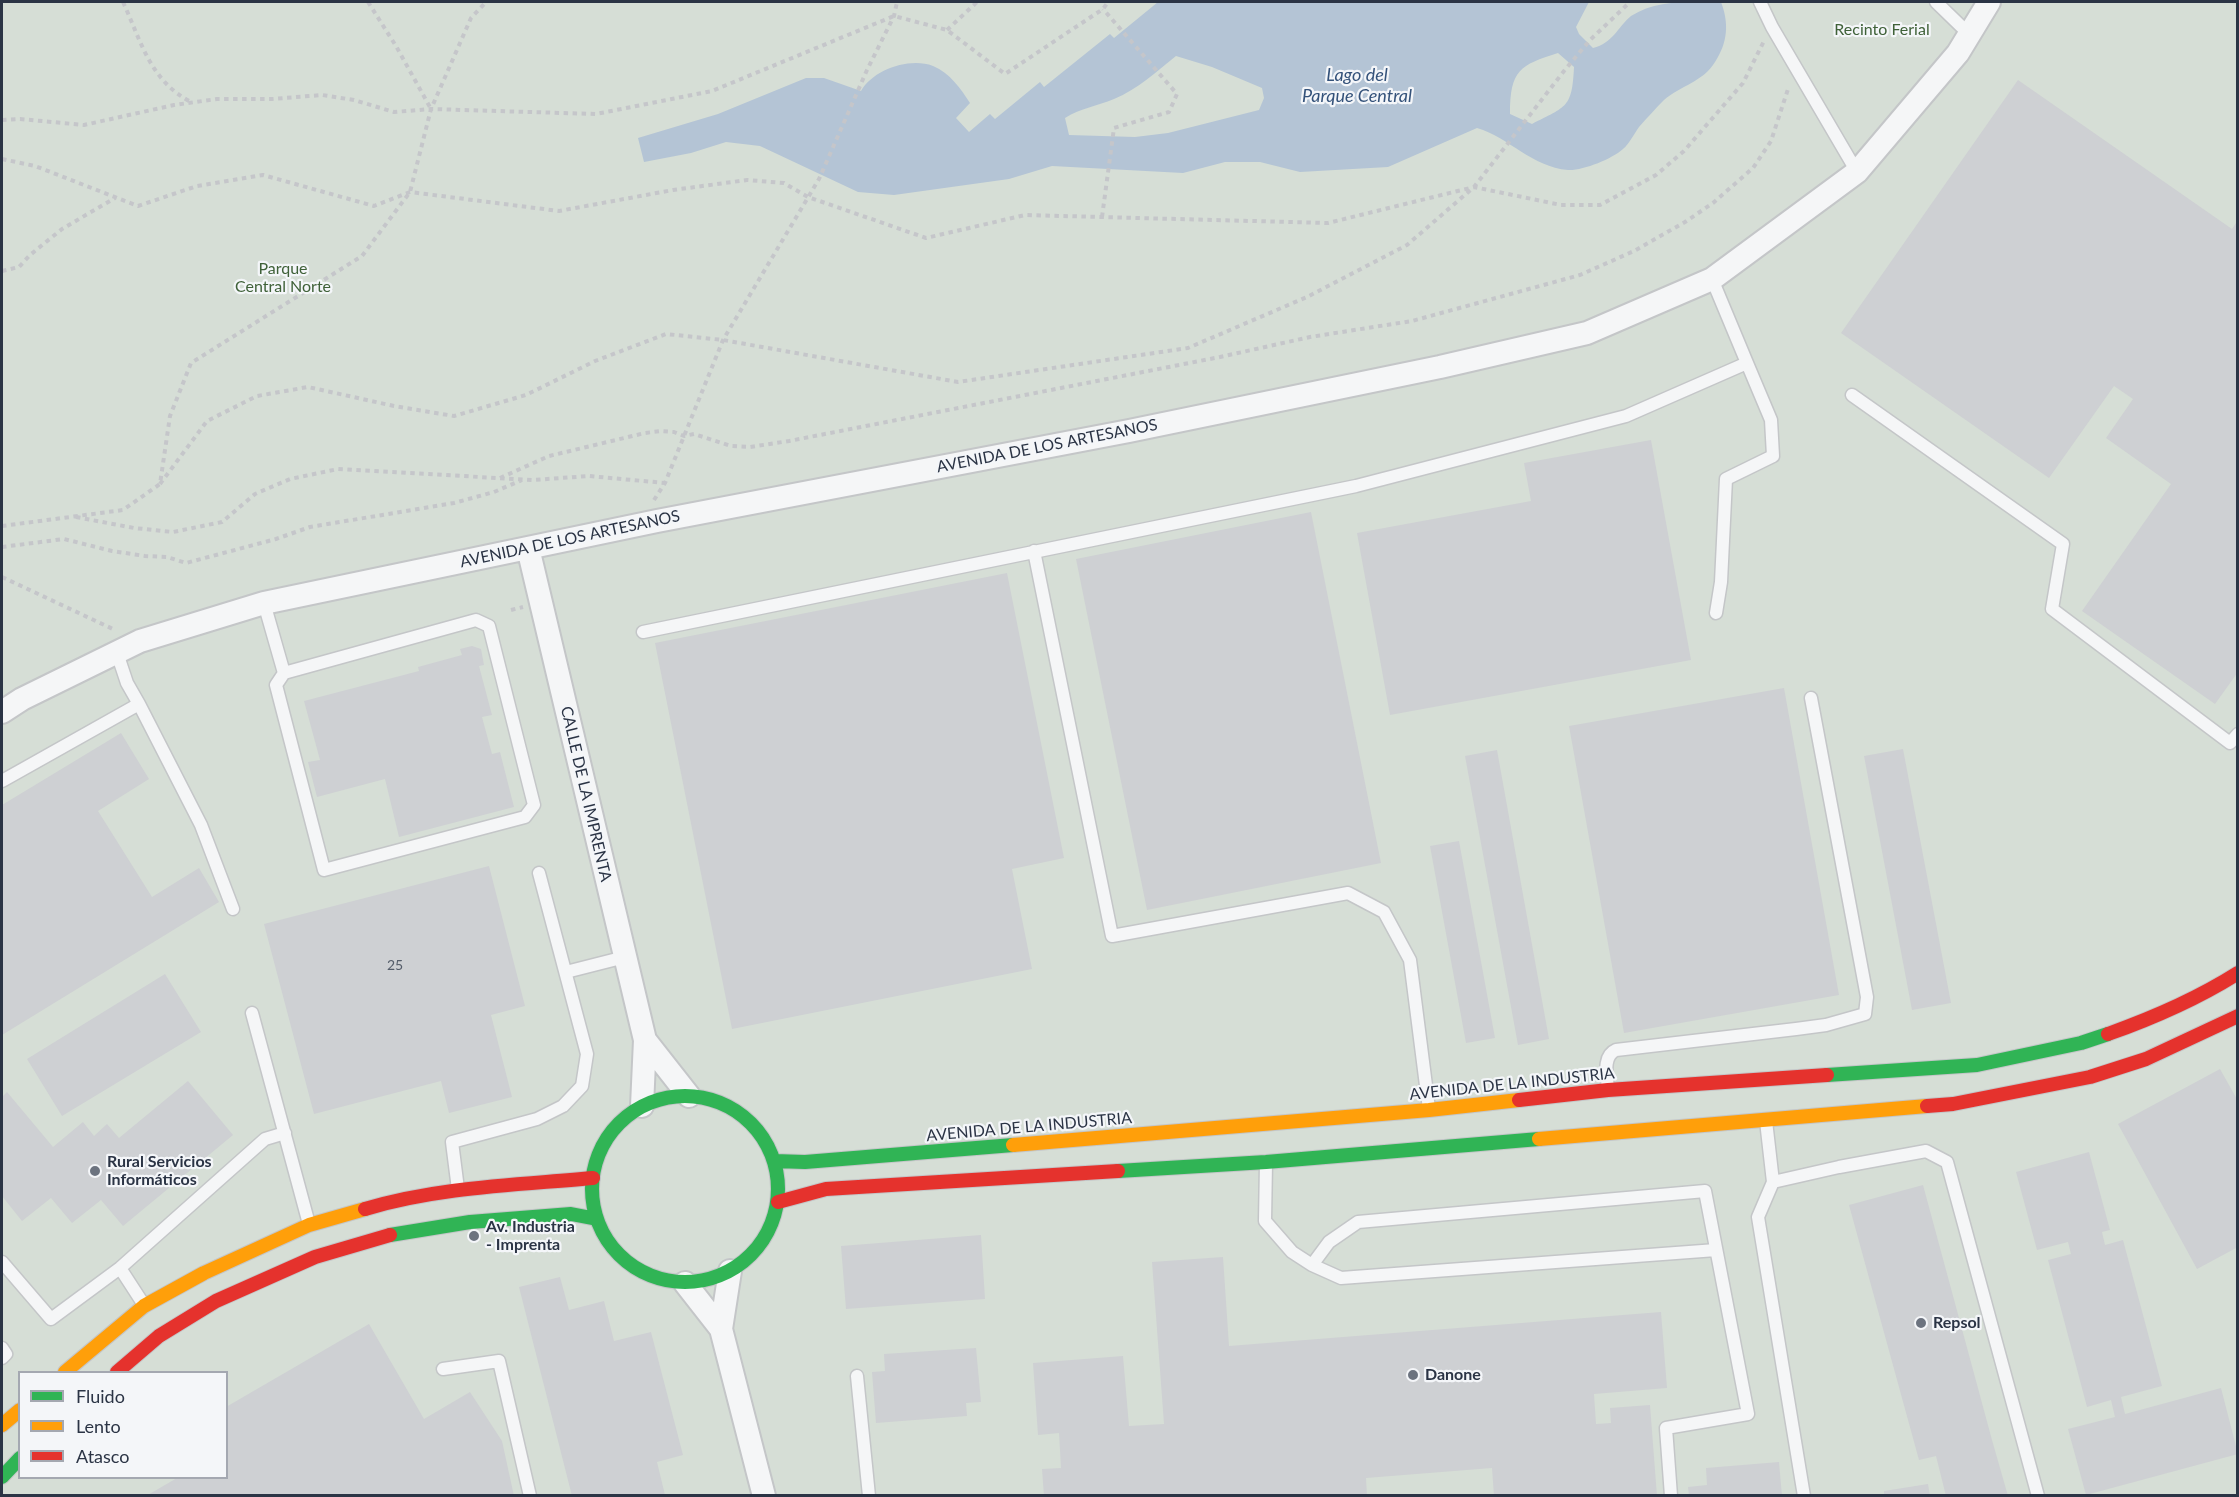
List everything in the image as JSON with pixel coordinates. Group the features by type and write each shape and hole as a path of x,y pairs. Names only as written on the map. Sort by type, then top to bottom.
{"street":[{"name":"AVENIDA DE LOS ARTESANOS","path":"2,712 22,699 140,641 264,603 657,521 1141,428 1440,367 1587,333 1712,279 1857,172 1958,53 1989,2"},
{"name":"CALLE DE LA IMPRENTA","path":"528,548 645,1040 642,1106"},
{"name":"AVENIDA DE LA INDUSTRIA","path":"774,1161 817,1161 1429,1110 1608,1090 1977,1065 2092,1039 2157,1015 2211,990 2238,973"},
{"path":"778,1202 826,1189 1266,1162 1953,1104 2090,1077 2146,1059 2238,1016"},
{"name":"CALLE DE LA IMPRENTA","path":"645,1040 689,1096"},
{"path":"689,1096 717,1101 742,1115 761,1135 774,1161 778,1181 778,1202 769,1230 753,1254 730,1271 709,1280 685,1283 657,1278 631,1265 610,1245 597,1219 592,1199 592,1178 601,1149 618,1124 642,1106 664,1098 689,1096"},
{"path":"65,1371 144,1306 204,1273 309,1225 384,1203 458,1191 592,1178"},
{"path":"118,1371 159,1336 216,1301 315,1257 387,1235 470,1222 571,1214 597,1219"},
{"path":"730,1271 722,1329 764,1496"},
{"path":"685,1283 722,1329"},
{"path":"2,1425 18,1412"},
{"path":"2,1476 18,1460"}],"lane":[{"path":"1760,2 1772,27 1857,172"},
{"path":"1936,2 1970,35"},
{"path":"1712,279 1772,420 1773,456 1726,479 1721,582 1716,613"},
{"path":"643,632 1356,486 1626,416 1747,363"},
{"path":"1852,395 2063,544 2052,609 2230,743 2238,734"},
{"path":"1034,551 1112,936 1348,893 1384,912 1410,960 1429,1110"},
{"path":"264,603 284,673 276,685 324,870 525,818 534,805 489,626 476,620 284,673"},
{"path":"117,652 127,682 201,825 233,909"},
{"path":"1608,1090 1607,1059 1612,1051 1796,1029 1835,1023 1865,1014 1867,997 1812,698"},
{"path":"2,781 139,704"},
{"path":"458,1191 452,1142 537,1119 563,1106 582,1086 587,1054 539,873"},
{"path":"566,972 625,957"},
{"path":"252,1013 309,1225"},
{"path":"1766,1119 1773,1182 1758,1217 1804,1496"},
{"path":"2,1262 51,1319 120,1268 265,1139 285,1133"},
{"path":"1773,1182 1926,1151 1947,1162 2038,1496"},
{"path":"1266,1162 1265,1221 1292,1252 1312,1265 1341,1278 1716,1250"},
{"path":"1312,1265 1329,1242 1358,1222 1705,1191 1748,1414 1666,1428 1671,1496"},
{"path":"120,1268 144,1306"},
{"path":"2,1348 6,1354 2,1358"},
{"path":"443,1369 499,1361 530,1496"},
{"path":"857,1376 869,1496"}],"path":[{"path":"123,2 152,69 176,94 192,102"},
{"path":"368,2 396,46 431,110"},
{"path":"160,484 170,416 191,363 362,256 410,192 431,110 471,18 486,2"},
{"path":"657,521 653,502 665,483 723,340 819,179 867,70 894,16 897,2"},
{"path":"947,30 977,2"},
{"path":"2,120 20,119 84,125 192,102 322,95 354,100 394,112 431,110 596,114 712,92 894,16 947,30 1005,74 1103,9 1108,2"},
{"path":"2,526 123,510 160,484 207,422 257,396 308,387 394,406 454,416 526,395 595,362 666,334 723,340 958,382 1188,348 1306,297 1407,245 1474,187 1590,40 1630,2"},
{"path":"1102,217 1114,129 1170,112 1177,94 1103,9"},
{"path":"2,159 35,166 138,206 197,186 263,175 374,206 410,192 559,211 673,190 747,180 784,183 808,197 926,238 1025,216 1328,223 1474,187 1561,205 1600,205 1656,175 1684,151 1743,83 1772,27"},
{"path":"500,478 549,456 645,433 668,432 684,436 694,434 731,446 750,447 789,441 1220,357 1310,337 1412,321 1580,275 1625,256 1685,222 1753,168 1771,141 1796,68"},
{"path":"2,271 19,267 62,229 116,198"},
{"path":"72,517 173,532 222,522 255,494 290,479 338,470 523,479 589,476 665,483"},
{"path":"2,547 64,539 112,551 167,557 186,563 276,539 310,527 454,503 494,492 523,479"},
{"path":"2,577 140,641"}],"green space":[{"path":"2,2 2237,2 2237,1495 2,1496"}],"water":[{"name":"Lago del Parque Central","path":"1158,2 1589,2 1576,27 1579,34 1593,48 1610,39 1631,16 1662,4 1721,2 1726,25 1723,47 1710,69 1664,100 1618,153 1597,164 1574,170 1543,164 1500,138 1477,128 1388,167 1300,172 1260,162 1225,162 1183,173 1052,166 1009,179 894,195 858,192 760,146 726,142 691,153 644,162 638,138 718,114 806,78 824,78 861,91 883,71 913,63 939,69 959,87 970,103 956,118 969,132 990,114 995,119 1040,82 1044,87 1110,34 1114,38","holes":["1558,53 1574,67 1572,91 1565,104 1532,124 1510,114 1512,88 1520,72 1534,61","1176,56 1212,67 1262,88 1264,98 1259,110 1168,133 1135,137 1069,135 1065,118 1123,95"]}],"building":[{"path":"2018,80 2232,229 2238,220 2238,672 2215,704 2082,611 2171,484 2106,438 2133,399 2114,386 2049,478 1841,333"},
{"path":"1651,440 1691,660 1390,715 1357,533 1531,501 1524,463"},
{"path":"1311,512 1381,863 1147,910 1076,559"},
{"path":"1007,573 1064,858 1012,869 1032,969 732,1029 655,643"},
{"path":"472,646 481,649 484,665 479,666 492,715 482,717 492,754 500,752 514,807 399,837 385,779 317,797 308,762 320,760 304,701 419,671 418,667 462,655 460,649"},
{"path":"1784,688 1839,995 1624,1033 1569,726"},
{"path":"121,733 149,779 98,811 152,897 199,868 219,902 2,1035 2,805"},
{"path":"1903,749 1951,1003 1912,1010 1864,756"},
{"path":"1497,750 1549,1039 1518,1045 1465,756"},
{"path":"1459,841 1495,1038 1466,1043 1430,846"},
{"path":"489,866 525,1006 491,1015 512,1097 449,1113 441,1081 314,1114 264,924"},
{"path":"165,974 201,1032 62,1116 27,1059"},
{"path":"2220,1069 2238,1101 2238,1247 2197,1269 2118,1124"},
{"name":"Rural Servicios Informáticos","path":"188,1081 233,1135 123,1226 101,1200 72,1223 51,1198 22,1221 2,1196 2,1097 7,1092 53,1147 83,1122 94,1136 107,1124 119,1138"},
{"path":"2089,1152 2110,1230 2102,1232 2105,1245 2123,1240 2162,1386 2121,1397 2125,1414 2221,1388 2238,1454 2086,1495 2068,1429 2115,1417 2111,1400 2087,1407 2048,1260 2071,1254 2068,1242 2037,1250 2016,1172"},
{"name":"Repsol","path":"1923,1185 2008,1496 1946,1496 1936,1456 1919,1460 1849,1205"},
{"path":"981,1235 985,1299 846,1309 841,1246"},
{"name":"Danone","path":"1223,1257 1229,1346 1661,1312 1667,1388 1594,1394 1596,1424 1611,1423 1610,1408 1650,1405 1657,1496 1494,1496 1492,1468 1366,1478 1367,1496 1044,1496 1042,1469 1061,1468 1059,1433 1038,1435 1033,1363 1123,1356 1129,1426 1164,1424 1152,1262"},
{"path":"560,1277 569,1310 604,1301 614,1341 651,1332 683,1455 657,1462 665,1495 572,1496 519,1287"},
{"path":"369,1324 424,1419 470,1392 502,1441 514,1496 146,1496 175,1479 228,1479 228,1406"},
{"path":"976,1348 981,1402 966,1403 967,1416 876,1423 872,1372 885,1371 884,1354"},
{"path":"1779,1462 1782,1496 1689,1496 1688,1487 1707,1485 1706,1468"},
{"path":"1928,1484 1930,1496 1884,1496 1884,1491"}],"traffic: fast":[{"path":"1827,1075 1977,1065 2081,1043 2108,1034"},
{"path":"685,1096 721,1103 751,1123 771,1153 778,1189 771,1225 751,1255 721,1275 685,1282 649,1275 619,1255 599,1225 592,1189 599,1153 619,1123 649,1103 685,1096"},
{"path":"1118,1171 1266,1162 1539,1139"},
{"path":"774,1161 805,1162 1013,1145"},
{"path":"390,1235 470,1222 571,1214 597,1219"},
{"path":"2,1477 18,1460"}],"traffic: slow":[{"path":"1013,1145 1429,1110 1519,1100"},
{"path":"1539,1139 1927,1106"},
{"path":"66,1371 144,1306 204,1273 309,1225 365,1209"},
{"path":"2,1425 18,1412"}],"traffic: jam":[{"path":"2108,1034 2174,1007 2238,973"},
{"path":"1927,1106 1953,1104 2090,1077 2146,1059 2238,1016"},
{"path":"1519,1100 1608,1090 1827,1075"},
{"path":"778,1202 826,1189 1118,1171"},
{"path":"365,1209 449,1191 593,1178"},
{"path":"118,1371 159,1336 216,1301 315,1257 390,1235"}],"place":[{"name":"Rural Servicios Informáticos","path":"95,1171"},
{"name":"Av. Industria - Imprenta","path":"474,1236"},
{"name":"Repsol","path":"1921,1323"},
{"name":"Danone","path":"1413,1375"}],"park label":[{"name":"Recinto Ferial","path":"1882,30"},
{"name":"Parque Central Norte","path":"283,278"}]}
